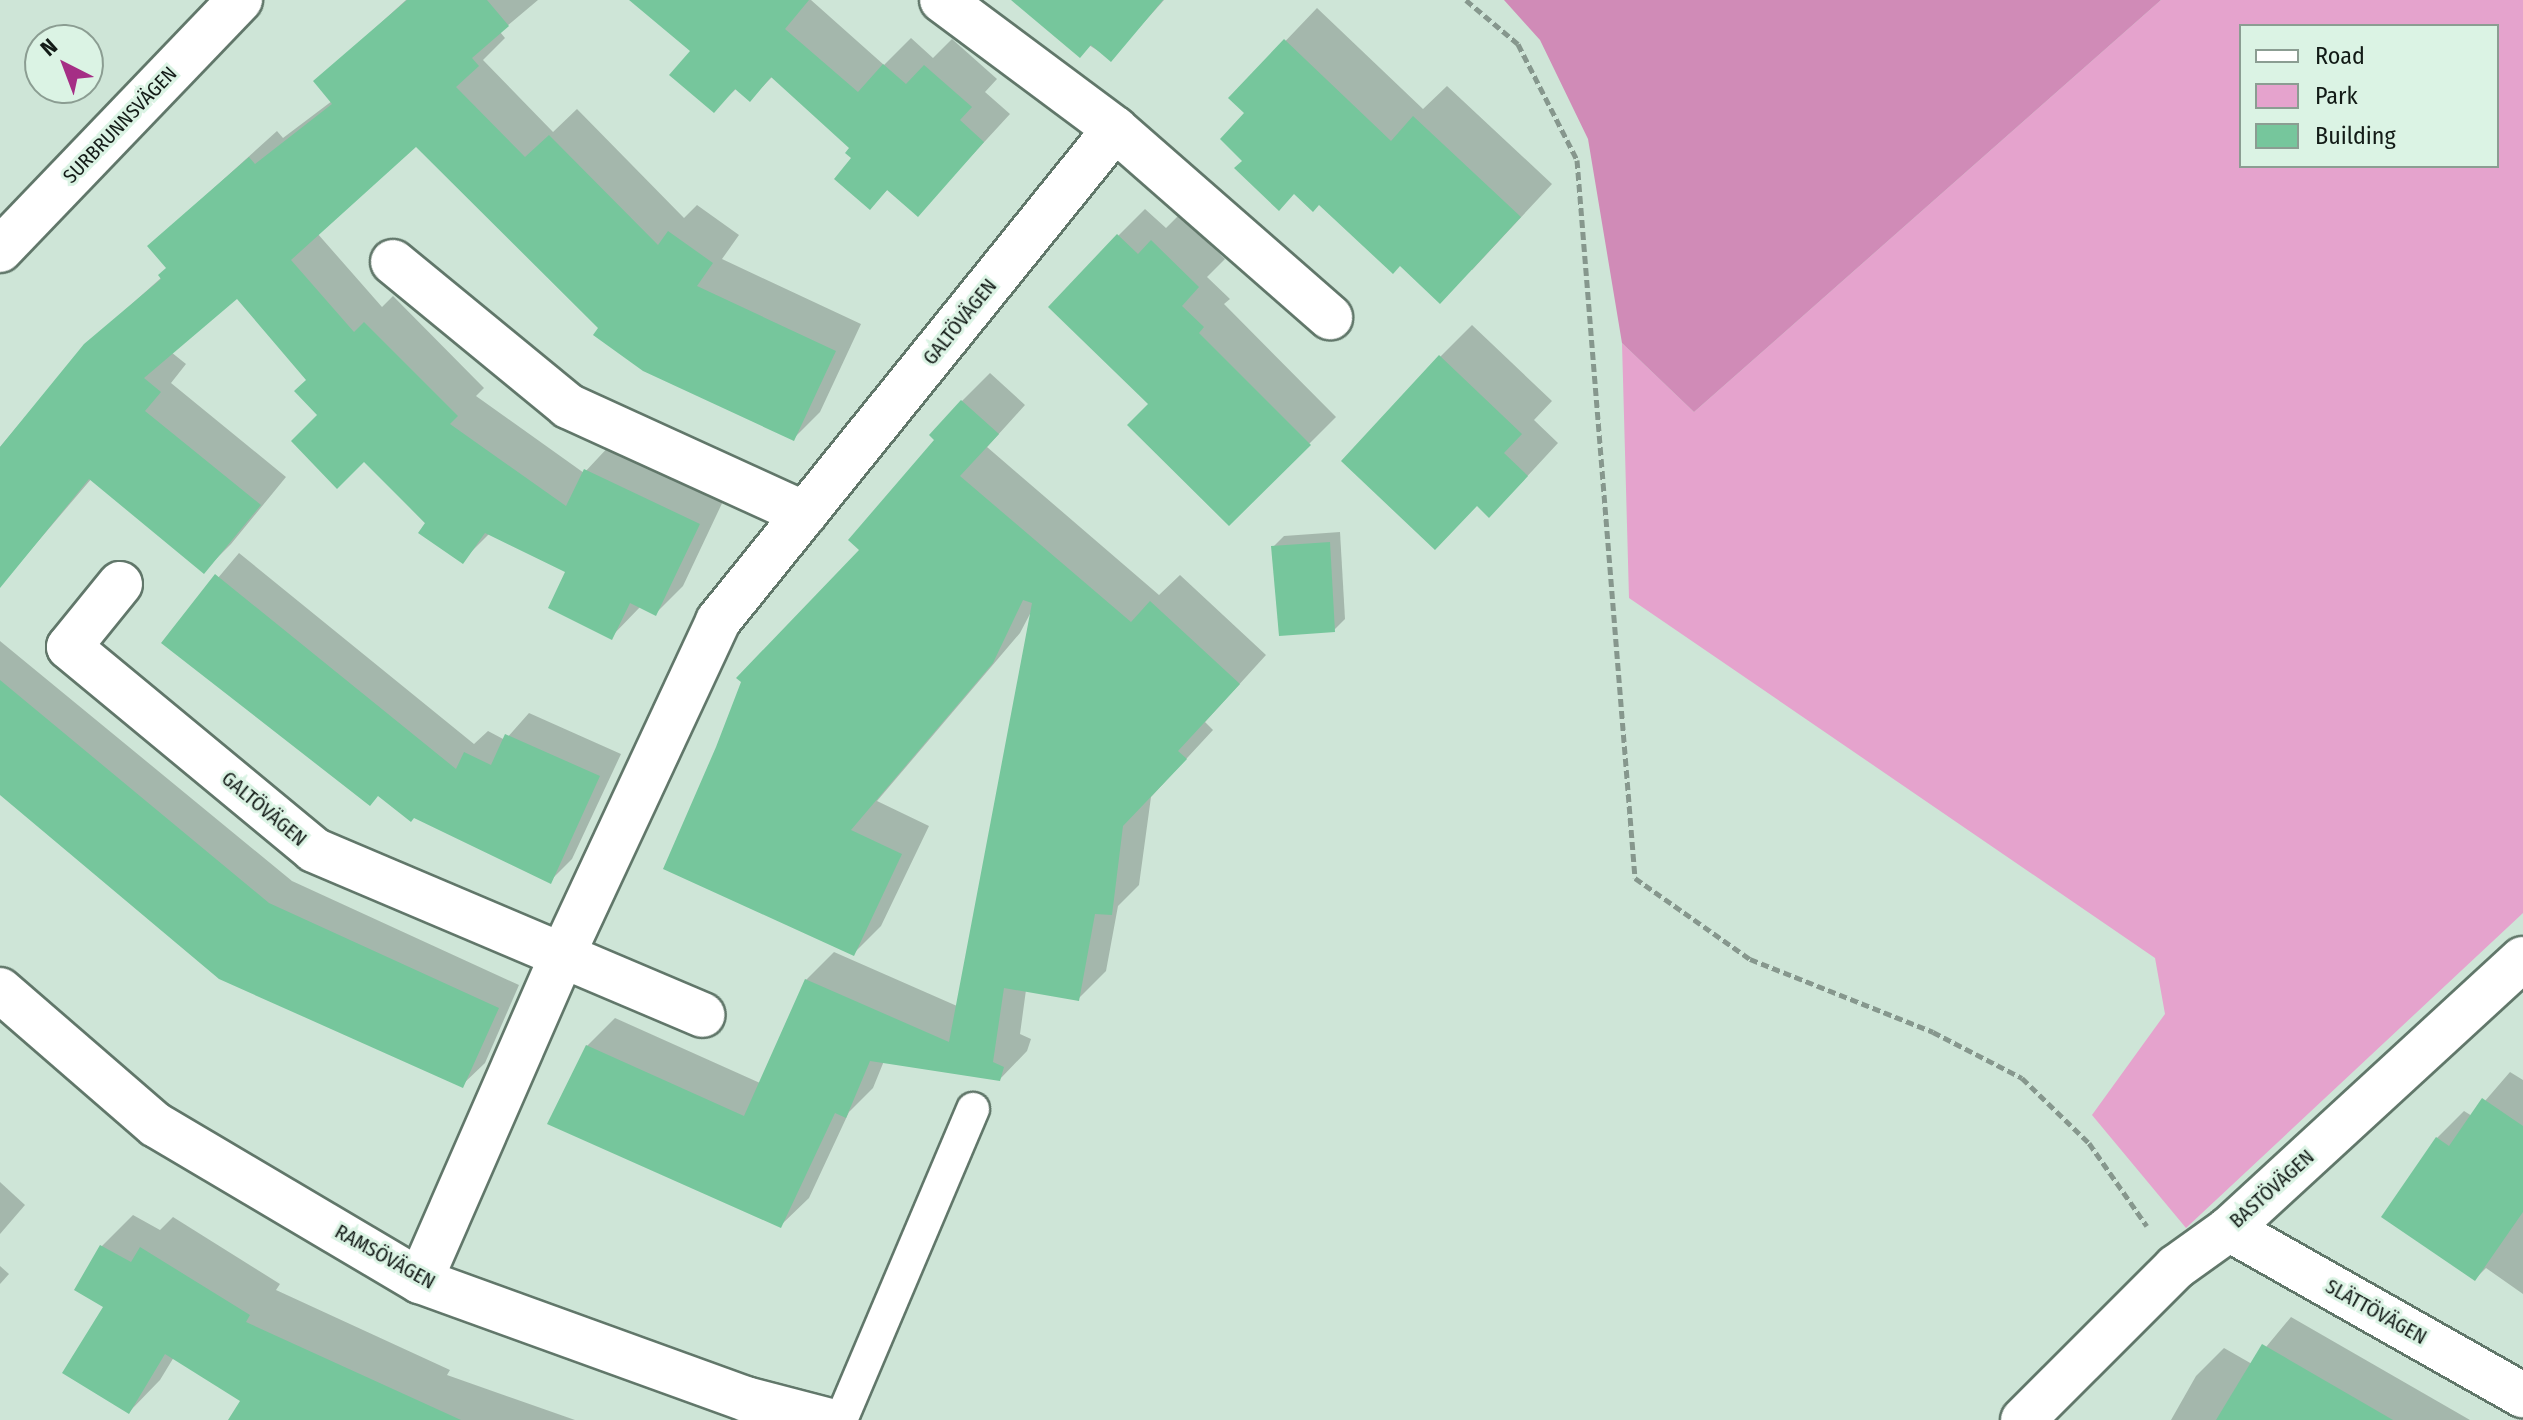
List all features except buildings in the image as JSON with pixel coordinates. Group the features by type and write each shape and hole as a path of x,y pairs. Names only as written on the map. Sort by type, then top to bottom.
{"street":[{"name":"SURBRUNNSVÄGEN","path":"0,250 240,0"},
{"path":"942,0 1115,129 1330,317"},
{"name":"GALTÖVÄGEN","path":"420,1281 562,956 718,621 1115,129"},
{"path":"393,262 568,406 805,514"},
{"name":"GALTÖVÄGEN","path":"120,584 69,647 314,850 702,1015"},
{"name":"BASTÖVÄGEN","path":"2023,1420 2176,1267 2229,1229 2523,959"},
{"name":"RAMSÖVÄGEN","path":"0,990 156,1125 420,1281 746,1399 826,1420"},
{"name":"SLÄTTÖVÄGEN","path":"2229,1229 2523,1395"}],"lane":[{"path":"841,1420 973,1109"}],"path":[{"path":"1466,0 1518,44 1577,160 1635,878 1750,959 1933,1032 2022,1078 2089,1143 2176,1267"}],"green space":[{"path":"2161,0 2523,0 2523,913 2186,1228 2092,1115 2165,1014 2155,958 1629,598 1622,343 1694,412"}],"shaded area":[{"path":"1504,0 2161,0 1694,412 1622,343 1588,139 1540,40"}]}
